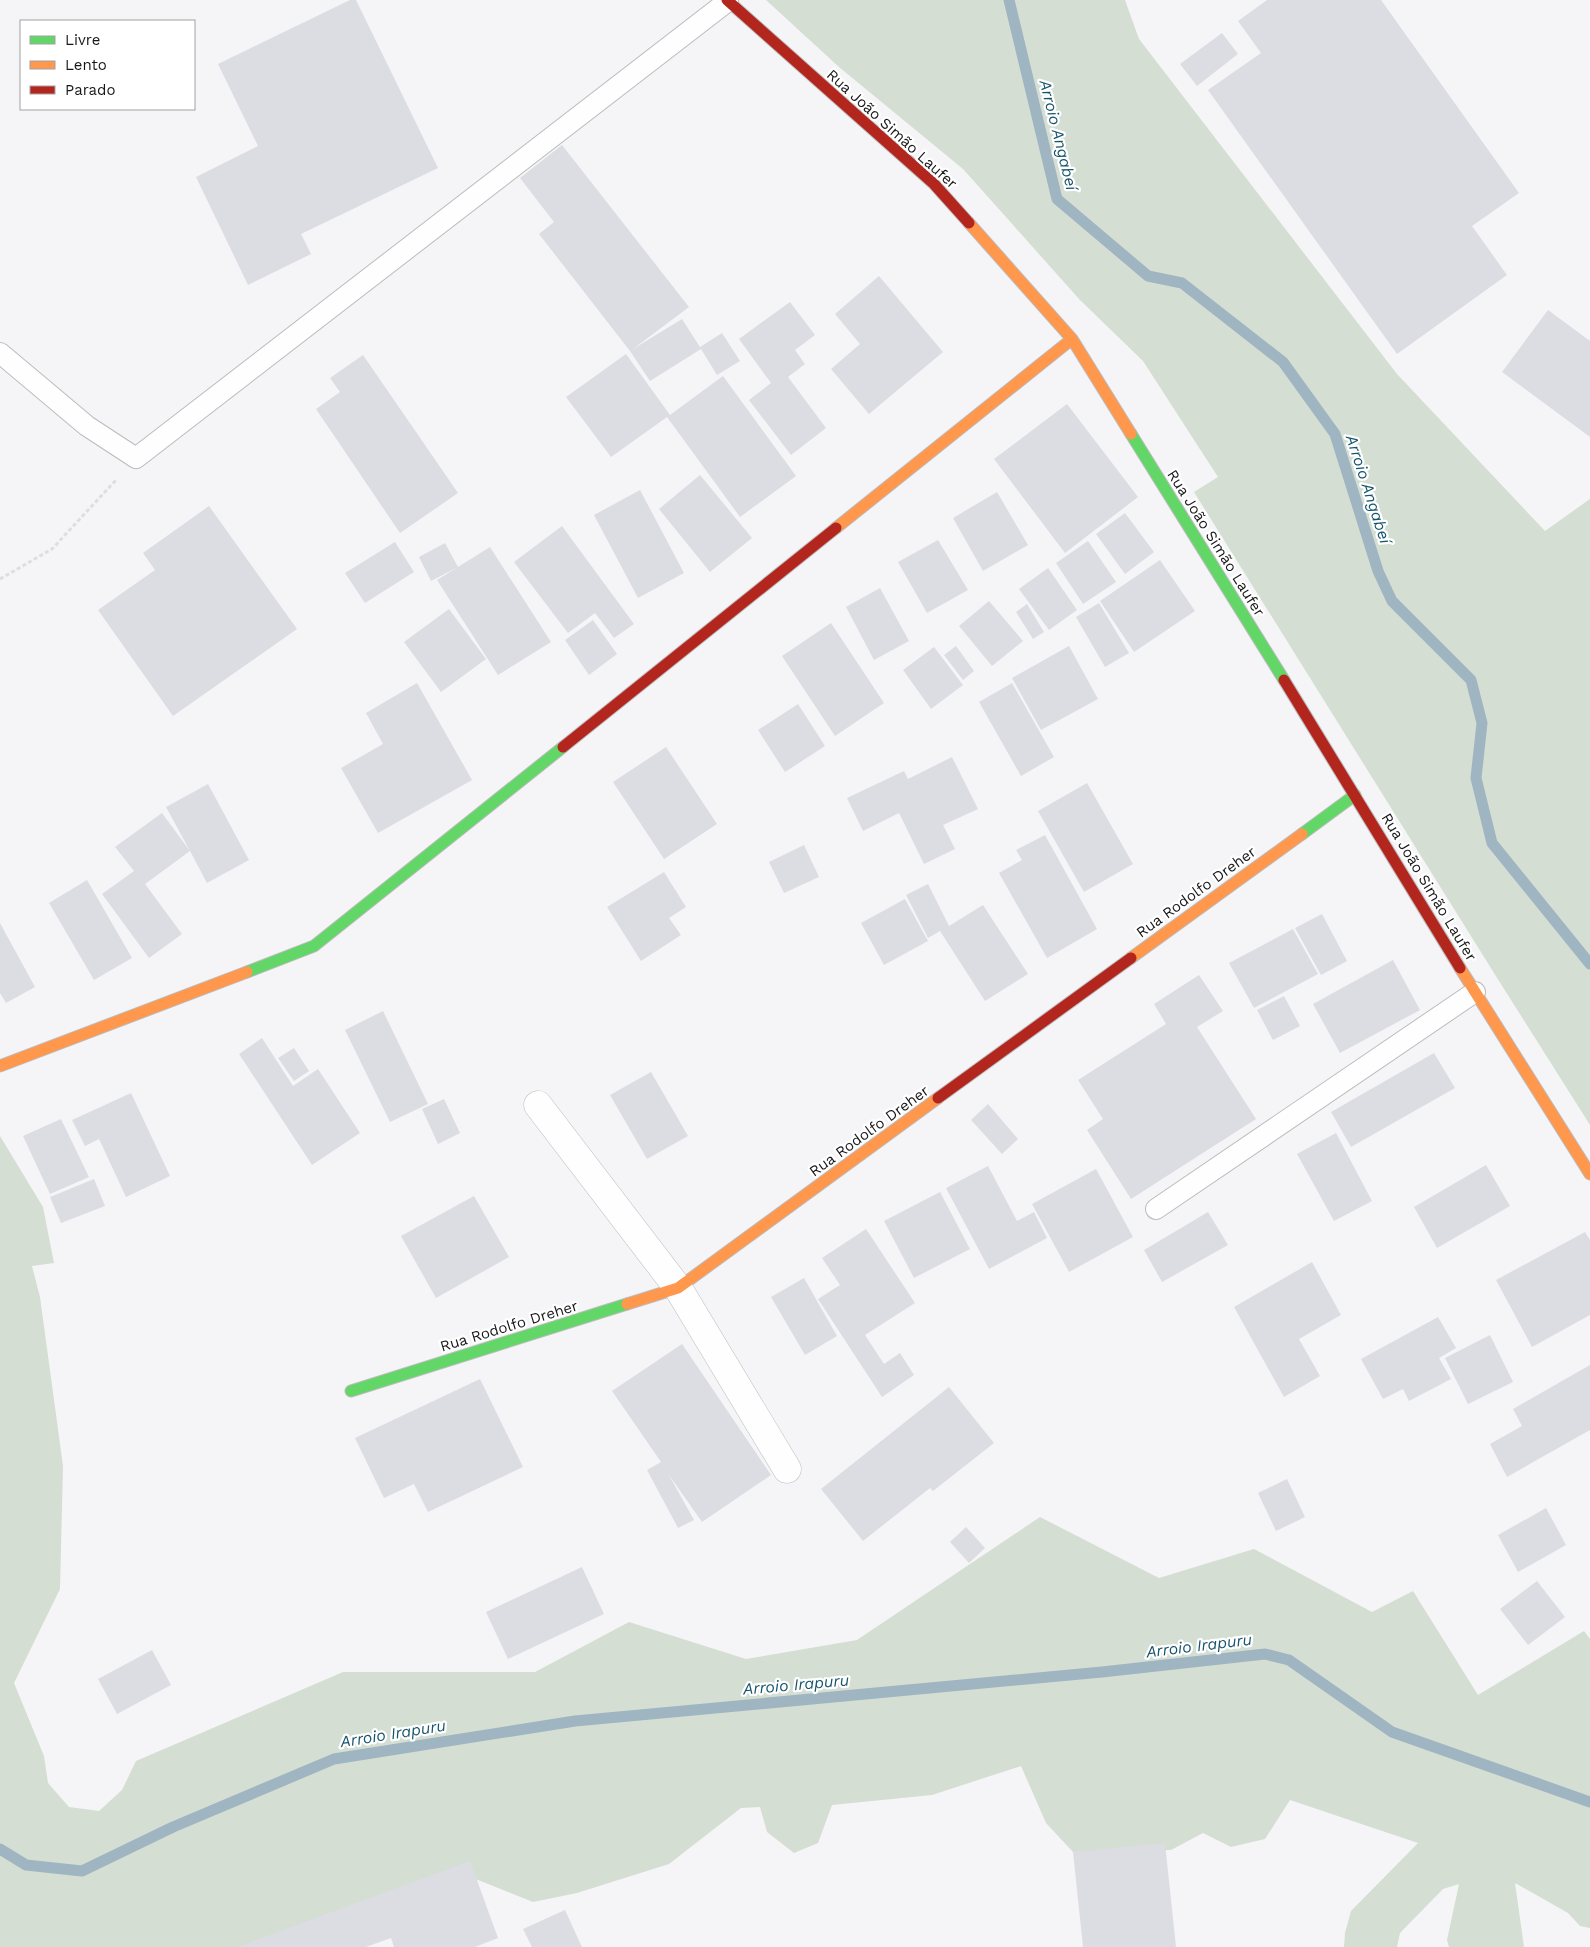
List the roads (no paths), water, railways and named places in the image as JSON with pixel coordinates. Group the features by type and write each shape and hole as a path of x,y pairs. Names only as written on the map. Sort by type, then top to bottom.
{"street":[{"name":"Rua João Simão Laufer","path":"728,0 934,184 1072,339 1590,1174"},
{"path":"0,1066 314,946 1072,339"},
{"name":"Rua Rodolfo Dreher","path":"351,1391 678,1288 1355,795"},
{"path":"538,1105 678,1288 787,1469"}],"lane":[{"path":"0,353 87,426 136,458 728,0"},
{"path":"1156,1209 1476,992"}],"waterway":[{"name":"Arroio Angabeí","path":"1009,0 1057,199 1148,276 1182,283 1283,362 1335,434 1378,571 1392,601 1471,680 1482,723 1476,778 1492,843 1590,964"},
{"name":"Arroio Irapuru","path":"0,1849 26,1865 82,1871 173,1827 334,1759 575,1721 1102,1672 1265,1654 1289,1660 1392,1732 1590,1802"}]}
